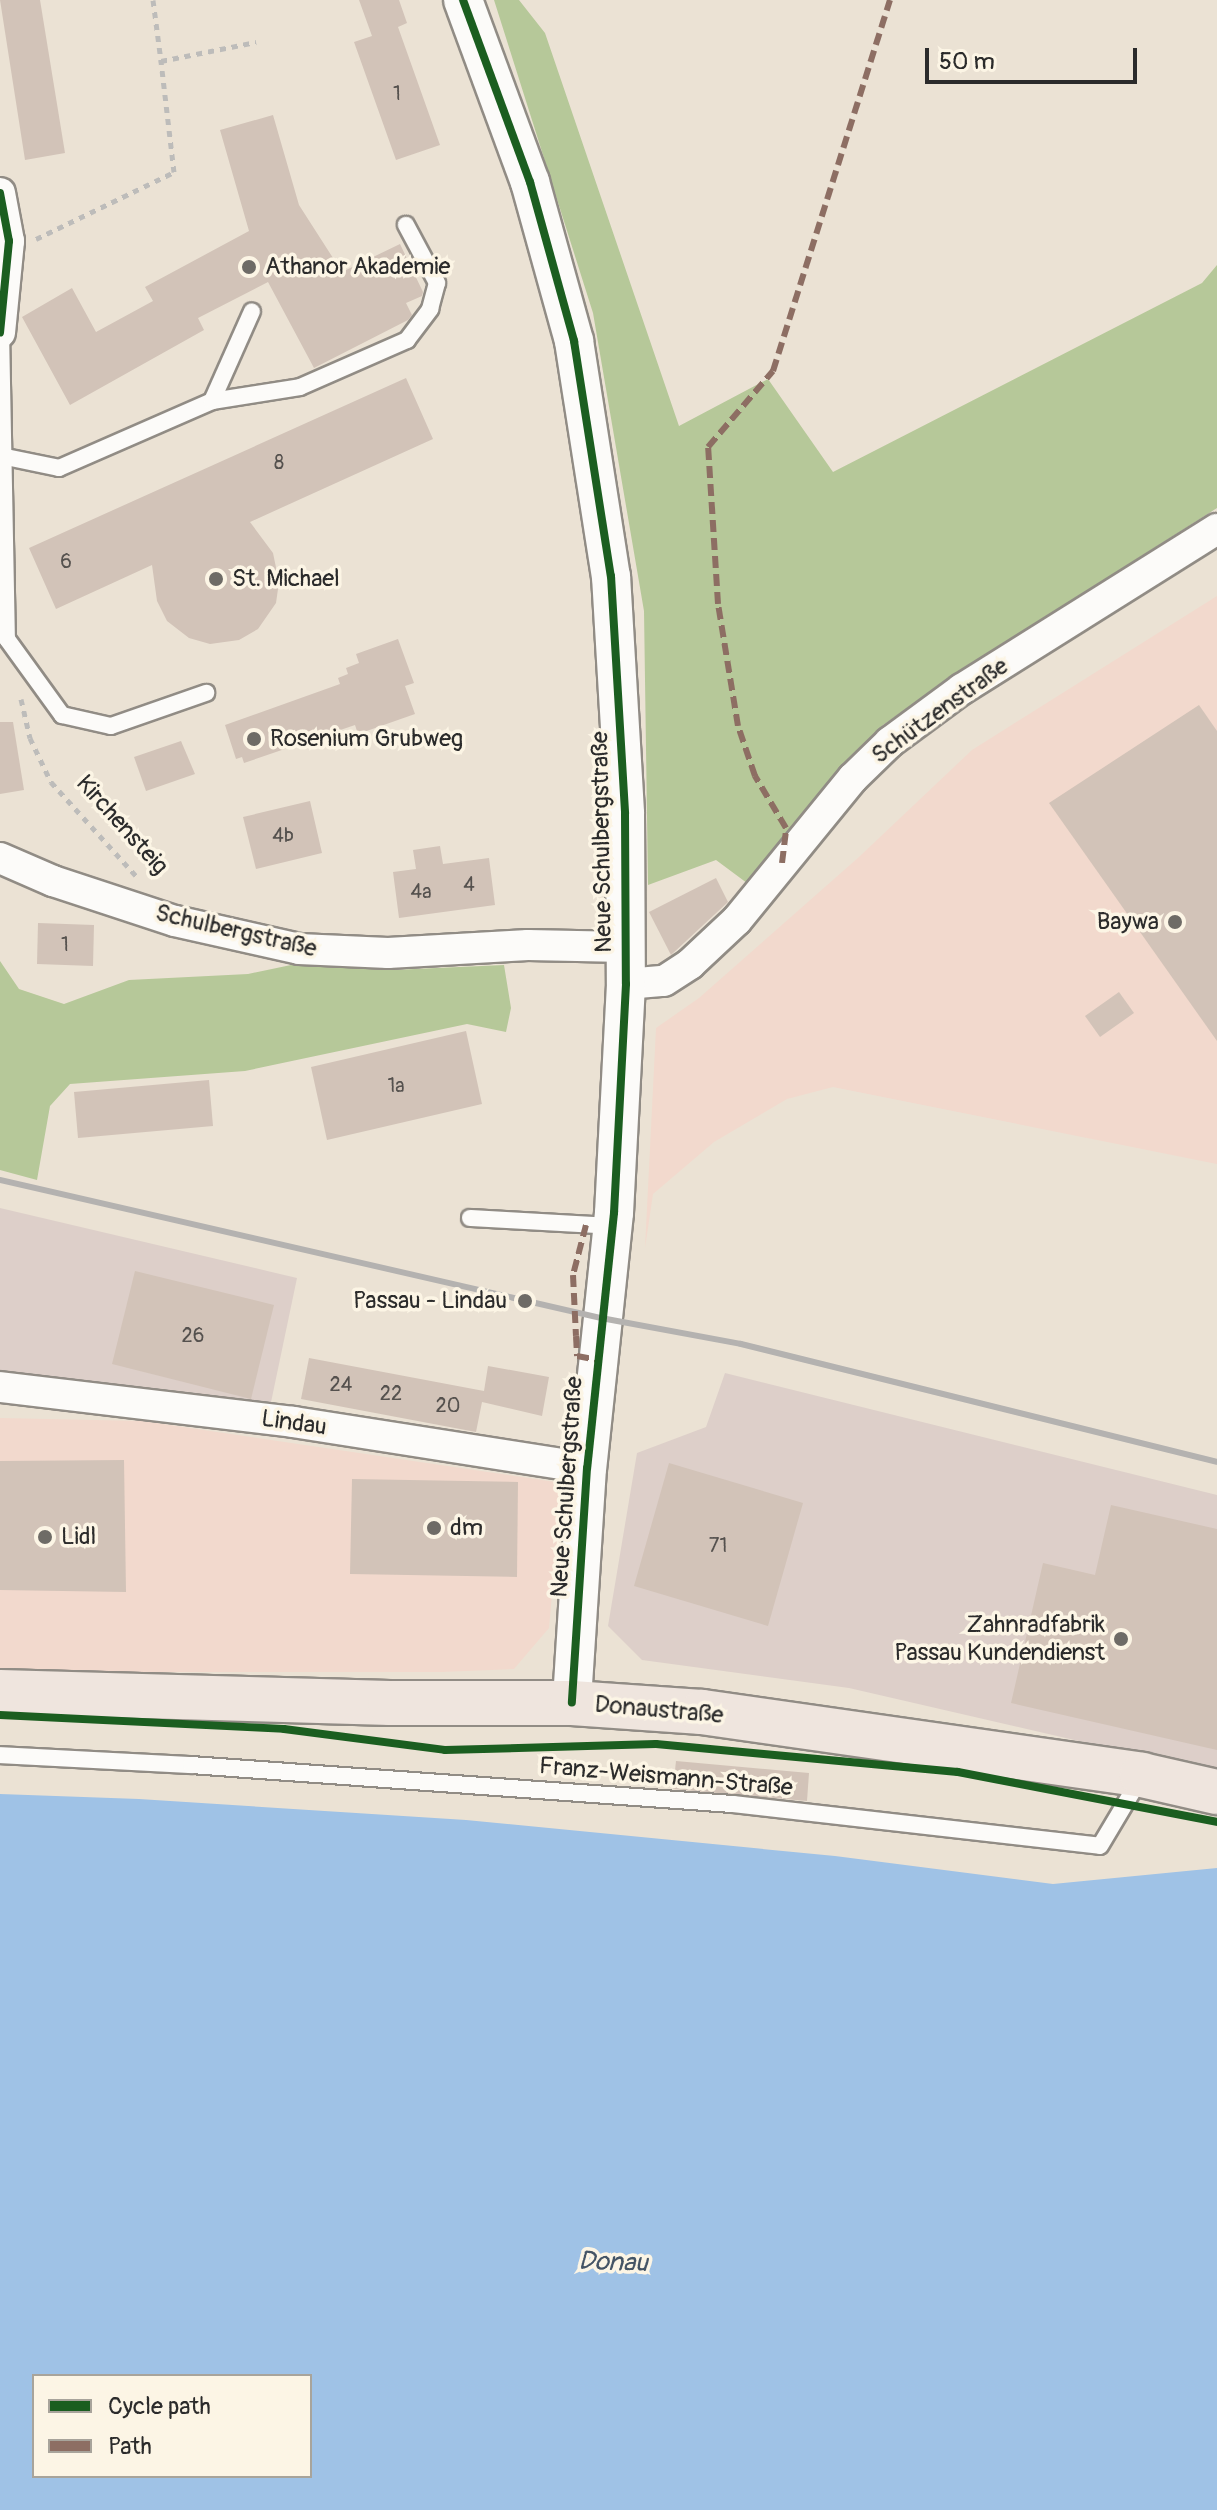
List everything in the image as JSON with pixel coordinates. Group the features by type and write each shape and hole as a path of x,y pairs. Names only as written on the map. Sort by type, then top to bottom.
{"main road":[{"name":"Donaustraße","path":"0,1692 390,1703 572,1703 702,1712 1142,1775 1217,1792"}],"street":[{"name":"Neue Schulbergstraße","path":"463,0 530,182 574,341 611,576 625,814 626,965 612,1226 587,1468 572,1703"},
{"path":"0,193 8,252 1,332"},
{"name":"Schützenstraße","path":"626,965 664,981 690,964 737,920 853,778 890,742 962,689 1217,529"},
{"name":"Schulbergstraße","path":"0,858 53,881 175,921 287,947 332,952 528,945 626,965"},
{"name":"Lindau","path":"0,1387 293,1422 587,1468"}],"lane":[{"path":"6,457 59,468 212,401 300,387 407,340 430,309 437,283 406,225"},
{"path":"212,401 252,311"},
{"path":"1,332 6,457 7,639 62,715 111,726 206,693"},
{"path":"470,1218 612,1226"},
{"name":"Franz-Weismann-Straße","path":"0,1755 191,1765 733,1804 1100,1846 1142,1775"}],"path":[{"path":"8,252 174,172 153,0"},
{"path":"161,61 256,42"}],"shaded area":[{"path":"1217,596 1217,1164 833,1087 787,1099 714,1142 653,1194 645,1248 656,1028 699,998 859,857 972,750"},
{"path":"0,1208 297,1278 270,1407 0,1370"},
{"path":"725,1373 1217,1495 1217,1773 849,1688 642,1660 608,1626 637,1453 706,1427"},
{"path":"0,1418 143,1421 562,1483 549,1628 514,1669 441,1672 0,1672"}],"green space":[{"path":"494,0 519,0 545,33 679,426 768,379 833,472 1202,283 1217,265 1217,508 958,673 883,725 842,767 751,886 716,860 648,885 644,611 593,313"},
{"path":"0,961 19,989 64,1004 129,980 248,974 291,965 392,970 504,965 511,1008 506,1032 467,1024 245,1071 70,1084 50,1106 37,1180 0,1170"}],"water":[{"name":"Donau","path":"0,1794 139,1799 466,1820 835,1856 1053,1884 1217,1868 1217,2510 0,2510"}],"building":[{"path":"0,0 40,0 65,153 25,160"},
{"path":"359,0 399,0 407,23 398,27 440,145 396,160 354,42 372,36"},
{"name":"Athanor Akademie","path":"273,115 299,205 342,272 400,244 423,292 422,296 406,303 412,315 408,320 314,368 268,282 198,318 204,330 70,405 22,317 72,288 96,332 153,301 145,287 249,231 220,130"},
{"path":"406,378 433,439 250,522 273,553 279,582 276,603 258,629 239,640 210,644 189,638 167,621 157,601 152,565 56,609 29,548"},
{"path":"398,639 414,683 405,686 415,714 358,734 355,725 244,763 242,757 236,759 225,725 340,684 338,678 348,674 346,668 359,663 356,654"},
{"name":"Baywa","path":"1199,705 1217,731 1217,1041 1049,803"},
{"path":"0,722 13,722 24,790 0,794"},
{"path":"181,741 195,774 146,791 134,757"},
{"path":"310,801 322,853 256,869 243,817"},
{"path":"440,846 443,864 489,858 495,905 399,918 393,872 416,869 413,850"},
{"path":"716,878 728,902 671,955 649,912"},
{"path":"38,923 94,925 93,966 37,964"},
{"path":"1119,992 1134,1013 1100,1037 1085,1016"},
{"path":"466,1031 482,1104 327,1140 311,1067"},
{"path":"209,1080 213,1126 78,1138 74,1092"},
{"path":"135,1271 274,1305 251,1399 112,1364"},
{"path":"309,1358 484,1391 488,1366 549,1377 542,1416 482,1402 476,1432 301,1399"},
{"path":"124,1460 126,1592 0,1590 0,1461"},
{"path":"669,1463 803,1503 768,1626 634,1586"},
{"name":"dm","path":"352,1479 518,1482 517,1577 350,1574"},
{"name":"Zahnradfabrik Passau Kundendienst","path":"1111,1505 1217,1529 1217,1750 1011,1703 1043,1563 1095,1575"},
{"path":"676,1761 809,1773 807,1801 673,1789"}],"railway":[{"path":"0,1180 601,1318 741,1344 1217,1462"}],"marked path":[{"path":"782,863 786,828 755,776 738,726 718,604 708,447 773,371 890,0"},
{"path":"586,1225 573,1275 577,1356 597,1360"}],"cycle path":[{"path":"463,0 530,182 574,341 611,576 625,814 626,984 614,1213 587,1468 572,1703"},
{"path":"0,193 9,241 0,333"},
{"path":"0,1715 284,1729 445,1750 656,1744 958,1772 1217,1822"}],"place":[{"name":"Athanor Akademie","path":"249,267"},
{"name":"St. Michael","path":"216,579"},
{"name":"Rosenium Grubweg","path":"254,739"},
{"name":"Baywa","path":"1175,922"},
{"name":"Passau - Lindau","path":"525,1301"},
{"name":"dm","path":"434,1528"},
{"name":"Lidl","path":"45,1537"},
{"name":"Zahnradfabrik Passau Kundendienst","path":"1121,1639"}]}
